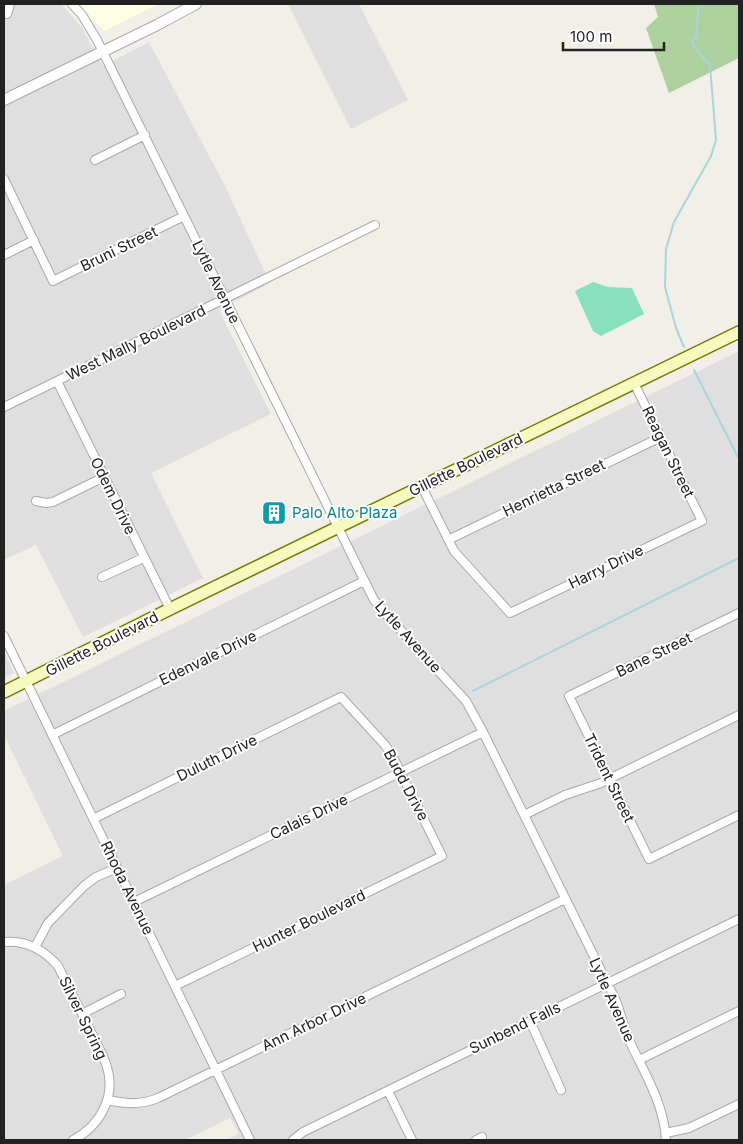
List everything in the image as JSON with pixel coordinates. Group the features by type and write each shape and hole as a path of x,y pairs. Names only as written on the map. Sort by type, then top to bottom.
{"main road":[{"name":"Gillette Boulevard","path":"4,692 422,486 739,334"}],"street":[{"path":"7,14 10,4"},
{"name":"Lytle Avenue","path":"72,4 85,20 103,51 364,582 379,607 466,701 483,732 616,1001 624,1028 657,1097 663,1115 666,1136"},
{"path":"4,100 196,4"},
{"path":"95,160 145,135"},
{"path":"4,179 34,240 4,255"},
{"name":"Bruni Street","path":"34,240 53,281 184,216"},
{"name":"West Mally Boulevard","path":"4,407 375,225"},
{"name":"Odem Drive","path":"57,381 170,610"},
{"name":"Reagan Street","path":"634,383 702,521"},
{"name":"Henrietta Street","path":"448,540 660,437"},
{"path":"36,501 53,502 104,477"},
{"path":"422,486 448,540"},
{"name":"Harry Drive","path":"448,540 461,560 510,613 702,521"},
{"path":"102,577 143,558"},
{"name":"Edenvale Drive","path":"52,736 364,582"},
{"name":"Bane Street","path":"569,696 739,613"},
{"name":"Rhoda Avenue","path":"4,636 250,1140"},
{"name":"Trident Street","path":"569,696 649,860 739,815"},
{"name":"Budd Drive","path":"341,697 385,745 401,772 442,856"},
{"name":"Duluth Drive","path":"93,819 341,697"},
{"path":"524,815 570,793 609,779 739,715"},
{"name":"Calais Drive","path":"134,902 483,732"},
{"name":"Hunter Boulevard","path":"175,986 442,856"},
{"path":"4,942 21,943 35,947 48,923 84,886 117,868"},
{"name":"Ann Arbor Drive","path":"108,1100 128,1104 146,1102 216,1070 565,899"},
{"name":"Sunbend Falls","path":"293,1140 303,1132 739,918"},
{"name":"Silver Spring","path":"35,947 58,966 82,1014 108,1070 110,1082 108,1100"},
{"path":"82,1014 120,994"},
{"path":"639,1060 739,1011"},
{"path":"530,1021 561,1090"},
{"path":"388,1091 412,1140"},
{"path":"73,1140 86,1132 95,1123 103,1113 108,1100"},
{"path":"666,1136 689,1128 739,1104"}],"shaded area":[{"path":"4,4 62,5 82,28 103,66 149,42 225,186 270,283 219,310 271,414 151,473 203,578 83,637 36,545 4,560"},
{"path":"79,4 159,4 104,31"},
{"path":"288,4 359,4 408,100 351,129"},
{"path":"739,351 739,1140 226,1140 239,1134 230,1118 185,1140 4,1140 4,885 63,856 4,735 4,711"},
{"path":"4,652 14,673 4,678"}],"green space":[{"path":"654,4 739,4 739,58 669,93 646,28 658,17"},
{"path":"593,282 608,287 632,288 644,314 601,336 593,331 575,291"}],"waterway":[{"path":"684,347 676,328 665,287 666,249 674,222 711,156 716,140 710,65 692,44 693,39 696,37 699,4"},
{"path":"694,370 739,459"},
{"path":"473,691 739,558"}],"place":[{"name":"Palo Alto Plaza","path":"274,513"}]}
